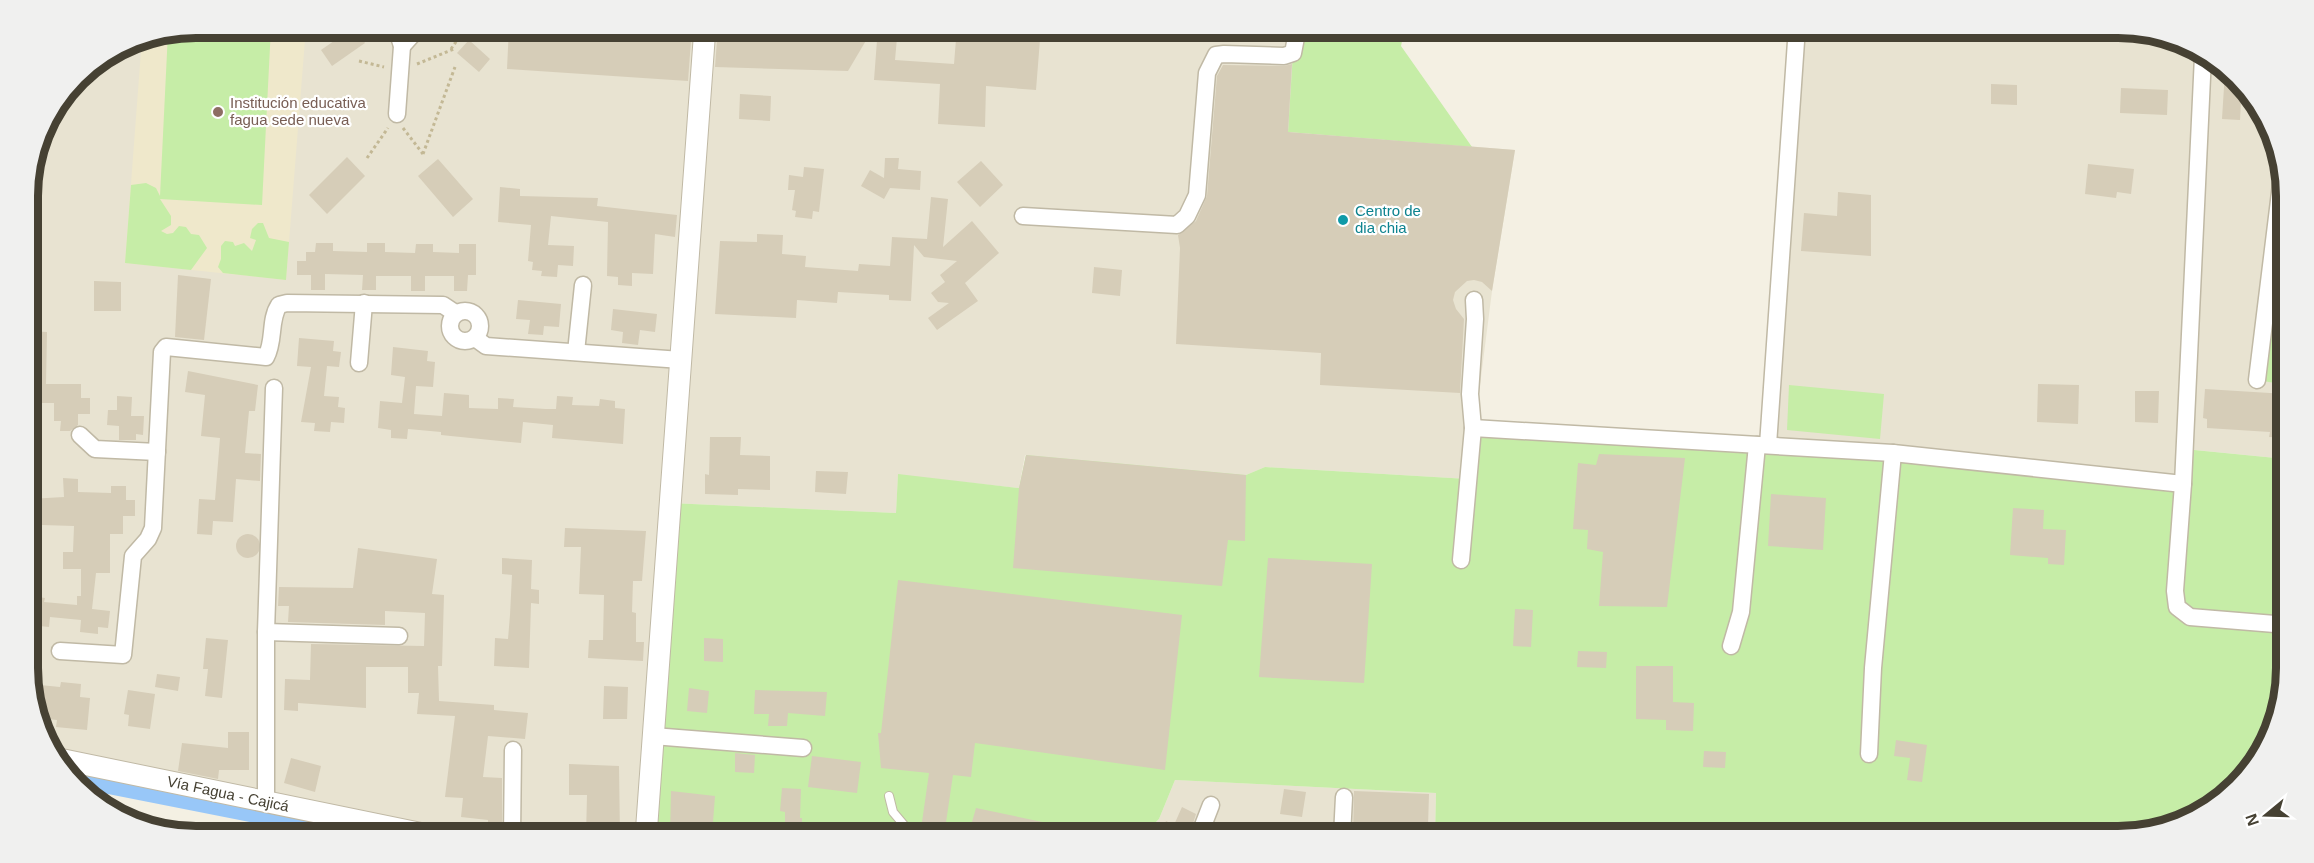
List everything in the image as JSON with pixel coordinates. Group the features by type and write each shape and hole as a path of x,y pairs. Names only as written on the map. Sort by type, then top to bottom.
{"street":[{"path":"396,116 402,46 399,38"},
{"path":"402,46 409,38"},
{"path":"647,826 704,38"},
{"path":"1023,216 1177,225 1187,216 1197,195 1208,73 1216,55 1284,56 1293,53 1296,38"},
{"path":"1731,646 1741,612 1763,445 1796,38"},
{"path":"2203,62 2175,591 2177,607 2190,617 2276,624"},
{"path":"2257,380 2276,225"},
{"path":"576,352 583,285"},
{"path":"1461,560 1473,428 1470,394 1475,319 1474,300"},
{"path":"60,651 123,655 133,556 148,539 153,528 162,352 166,347 172,345 266,357 271,348 275,310 279,305 364,303 443,305 455,314 450,328 455,337 464,341 475,338 486,346 681,360"},
{"path":"359,363 364,303"},
{"path":"266,802 266,632 274,388"},
{"path":"1473,428 1893,453 2182,484"},
{"path":"80,435 95,449 107,452 157,452"},
{"path":"1869,754 1873,668 1893,453"},
{"path":"266,632 399,636"},
{"path":"653,736 803,748"},
{"path":"512,826 513,750"},
{"name":"Vía Fagua - Cajicá","path":"69,761 383,826"},
{"path":"1343,825 1344,797"},
{"path":"1203,825 1210,805"}],"lane":[{"path":"889,796 893,812 904,826"}],"path":[{"path":"359,61 383,67 413,66 452,50 459,38"},
{"path":"367,158 396,116 423,154 454,66"}],"shaded area":[{"path":"185,38 1297,38 1288,132 1515,150 1492,291 1468,479 1265,467 1246,475 1025,455 1019,488 898,475 896,513 670,503 647,826 384,826 69,761 54,738 46,719 37,668 38,185 46,144 59,116 84,84 108,64 135,49"},
{"name":"Institución educativa fagua sede nueva","path":"185,38 305,38 286,280 125,263 141,47"},
{"path":"1796,38 2139,39 2170,46 2206,64 2237,91 2250,108 2265,135 2275,175 2276,247 2258,380 2276,383 2276,458 2185,449 2183,484 1768,445"},
{"path":"1175,780 1436,793 1435,825 1152,826 1159,819"}],"green space":[{"path":"185,38 270,38 262,205 160,199 171,216 171,225 161,231 167,234 173,233 179,226 186,227 191,234 199,235 207,248 191,270 125,263 131,185 146,183 156,188 160,196 168,40"},
{"path":"1296,38 1403,38 1401,46 1472,147 1288,132"},
{"path":"258,223 263,223 269,238 289,242 286,280 223,273 218,267 221,259 221,246 225,241 233,242 235,246 244,243 252,251 256,240 250,238 252,229"},
{"path":"2276,257 2276,383 2257,380"},
{"path":"1789,385 1884,394 1880,439 1787,430"},
{"path":"1473,428 2182,484 2184,449 2276,458 2276,668 2271,709 2260,738 2250,755 2237,772 2215,793 2179,814 2129,825 1435,825 1436,793 1175,780 1159,819 1152,826 647,826 670,503 896,513 898,474 1019,488 1026,455 1246,475 1265,467 1468,479"}],"building":[{"path":"338,38 362,38 365,43 332,66 321,50"},
{"path":"508,38 691,38 688,81 507,69"},
{"path":"717,38 868,38 848,71 715,67"},
{"path":"877,38 897,38 895,60 954,64 956,38 1040,38 1036,90 986,86 985,127 938,124 940,84 874,80"},
{"path":"469,40 490,59 479,72 457,53"},
{"name":"Centro de dia chia","path":"1292,64 1288,132 1515,150 1492,291 1482,282 1467,281 1455,292 1453,300 1456,309 1464,319 1460,393 1320,385 1321,353 1176,344 1180,248 1178,235 1196,221 1207,196 1217,76 1223,65 1284,66"},
{"path":"2225,79 2241,97 2240,120 2222,119"},
{"path":"1991,84 2017,85 2017,105 1991,104"},
{"path":"2121,88 2168,90 2167,115 2120,113"},
{"path":"740,94 771,96 770,121 739,119"},
{"path":"347,157 365,176 327,214 309,195"},
{"path":"885,158 899,158 898,169 921,171 920,190 890,188 884,199 861,186 870,170 884,178"},
{"path":"438,159 473,199 453,217 418,176"},
{"path":"981,161 1003,185 980,207 957,182"},
{"path":"2088,164 2134,169 2131,194 2117,192 2116,198 2085,194"},
{"path":"804,167 824,169 819,212 813,211 812,219 795,217 796,211 792,210 795,190 788,190 789,175 803,177"},
{"path":"500,187 520,189 520,196 598,198 597,206 677,215 675,237 655,234 653,274 632,273 632,286 618,285 618,277 607,276 608,222 551,216 548,245 574,246 573,266 558,265 557,277 541,276 542,271 532,270 533,262 528,261 531,225 498,222"},
{"path":"1838,192 1871,195 1871,256 1801,251 1804,213 1837,216"},
{"path":"931,197 948,199 943,247 972,221 999,253 965,283 978,301 937,330 928,318 949,303 938,302 931,293 945,282 940,275 957,261 924,257 914,245 911,301 889,300 889,295 838,292 837,303 797,300 796,318 715,314 720,241 757,242 757,234 783,235 782,254 806,256 805,267 858,271 859,264 890,266 892,237 927,239"},
{"path":"316,243 333,243 333,251 367,252 367,243 385,243 385,252 415,253 416,244 433,244 433,252 459,253 459,244 476,244 476,275 468,275 467,291 454,291 454,276 425,276 425,291 411,291 411,276 376,276 376,290 362,290 363,275 325,274 325,290 311,290 311,275 297,275 297,261 306,261 306,252 315,252"},
{"path":"1094,267 1122,270 1120,296 1092,293"},
{"path":"178,275 211,279 204,340 175,337"},
{"path":"94,281 121,282 121,311 94,311"},
{"path":"518,300 561,304 559,327 544,326 543,335 528,334 530,320 516,319"},
{"path":"613,309 657,314 655,332 640,330 638,345 622,343 623,332 611,330"},
{"path":"38,332 47,332 46,384 81,384 81,398 90,398 90,414 78,414 78,425 70,431 60,431 61,421 54,421 54,403 38,403"},
{"path":"299,338 334,341 333,351 341,352 339,367 327,366 324,396 339,397 338,407 345,408 344,423 331,422 330,432 314,431 315,423 301,422 311,367 297,366"},
{"path":"393,347 428,351 427,361 435,362 433,387 416,386 414,414 442,416 444,393 469,395 469,408 498,409 498,398 514,399 513,407 546,409 556,409 557,396 573,397 572,405 599,406 600,399 615,401 615,408 625,409 623,444 552,438 553,425 523,422 521,443 441,435 441,432 408,429 407,439 391,438 391,430 378,428 380,401 402,403 405,377 391,375"},
{"path":"188,371 258,385 255,411 249,411 245,453 261,454 260,481 236,479 233,522 213,521 212,535 197,534 199,499 215,500 220,438 201,436 205,395 185,392"},
{"path":"2038,384 2079,385 2078,424 2037,422"},
{"path":"2205,389 2276,393 2276,437 2269,437 2270,432 2207,428 2207,419 2203,418"},
{"path":"2135,391 2159,391 2158,423 2135,422"},
{"path":"117,396 132,397 131,416 144,416 143,435 136,434 136,440 119,440 119,426 107,425 108,410 117,410"},
{"path":"710,437 741,437 740,455 770,456 770,490 738,489 738,495 705,494 705,474 709,475"},
{"path":"1599,454 1685,458 1667,607 1599,606 1603,552 1587,549 1588,530 1573,529 1578,463 1596,465"},
{"path":"1026,455 1246,475 1245,541 1228,540 1222,586 1013,568 1019,488"},
{"path":"816,471 848,472 846,494 815,492"},
{"path":"63,478 78,479 78,492 111,493 111,486 126,486 126,500 135,500 135,516 123,516 123,534 110,534 110,573 96,573 92,609 110,611 108,628 98,627 98,634 80,632 81,620 50,617 49,627 37,626 37,597 45,598 44,602 77,605 77,596 81,596 81,569 63,569 63,552 73,552 74,526 42,525 42,537 37,537 37,499 64,497"},
{"path":"1771,494 1826,498 1823,550 1768,546"},
{"path":"2013,508 2044,510 2043,529 2066,530 2064,565 2048,564 2048,558 2010,555"},
{"path":"565,528 646,531 642,581 633,581 632,612 636,613 636,642 644,642 643,661 588,658 589,640 603,640 604,595 579,594 581,547 564,547"},
{"path":"248,534 257,537 260,546 257,555 248,558 239,555 236,546 239,537"},
{"path":"358,548 437,559 432,594 444,595 442,666 438,666 439,701 494,705 494,710 528,713 525,739 488,736 483,777 502,778 502,826 488,826 488,820 461,817 463,798 445,797 455,716 417,714 419,693 408,693 408,667 366,667 366,708 298,703 298,711 284,710 285,679 310,680 311,644 424,646 425,613 385,611 385,625 288,622 289,606 278,606 279,587 353,588"},
{"path":"502,558 532,560 531,589 539,590 539,604 531,603 529,668 494,666 495,638 508,639 510,615 512,575 502,574"},
{"path":"1268,558 1372,564 1364,683 1259,677"},
{"path":"898,580 1182,615 1165,770 975,743 971,777 953,775 946,826 921,826 929,773 881,768 878,733 881,733"},
{"path":"1515,609 1533,610 1531,647 1513,646"},
{"path":"206,638 228,640 222,698 205,696 208,669 203,669"},
{"path":"704,638 723,639 723,662 704,661"},
{"path":"1578,651 1607,652 1606,668 1577,667"},
{"path":"1636,666 1673,666 1673,702 1694,703 1693,731 1666,730 1666,720 1636,719"},
{"path":"157,674 180,677 178,691 155,687"},
{"path":"61,682 81,684 80,697 90,698 87,730 56,727 57,720 46,719 39,685 60,687"},
{"path":"604,686 628,687 627,719 603,719"},
{"path":"689,688 709,691 707,713 687,711"},
{"path":"128,690 155,694 150,729 128,726 129,715 124,714"},
{"path":"755,690 827,692 825,716 788,713 787,726 768,726 769,714 754,714"},
{"path":"228,732 249,732 249,770 219,770 218,779 178,771 182,743 228,748"},
{"path":"1896,740 1927,745 1922,782 1907,780 1910,758 1894,756"},
{"path":"1704,751 1726,752 1725,768 1703,767"},
{"path":"735,753 755,755 754,773 735,772"},
{"path":"812,756 861,762 857,793 808,787"},
{"path":"291,758 321,766 315,792 284,783"},
{"path":"569,764 619,766 620,826 586,826 587,795 569,795"},
{"path":"782,788 801,789 802,826 785,826 785,812 780,811"},
{"path":"1284,789 1306,792 1302,817 1280,814"},
{"path":"671,791 715,796 713,826 670,826"},
{"path":"1354,791 1429,794 1428,825 1353,825"},
{"path":"1182,807 1196,814 1192,825 1164,825 1166,821 1174,825"},
{"path":"976,808 1060,826 971,826"}],"waterway":[{"path":"85,780 317,826"}],"place":[{"name":"Institución educativa fagua sede nueva","path":"218,112"},
{"name":"Centro de dia chia","path":"1343,220"}]}
